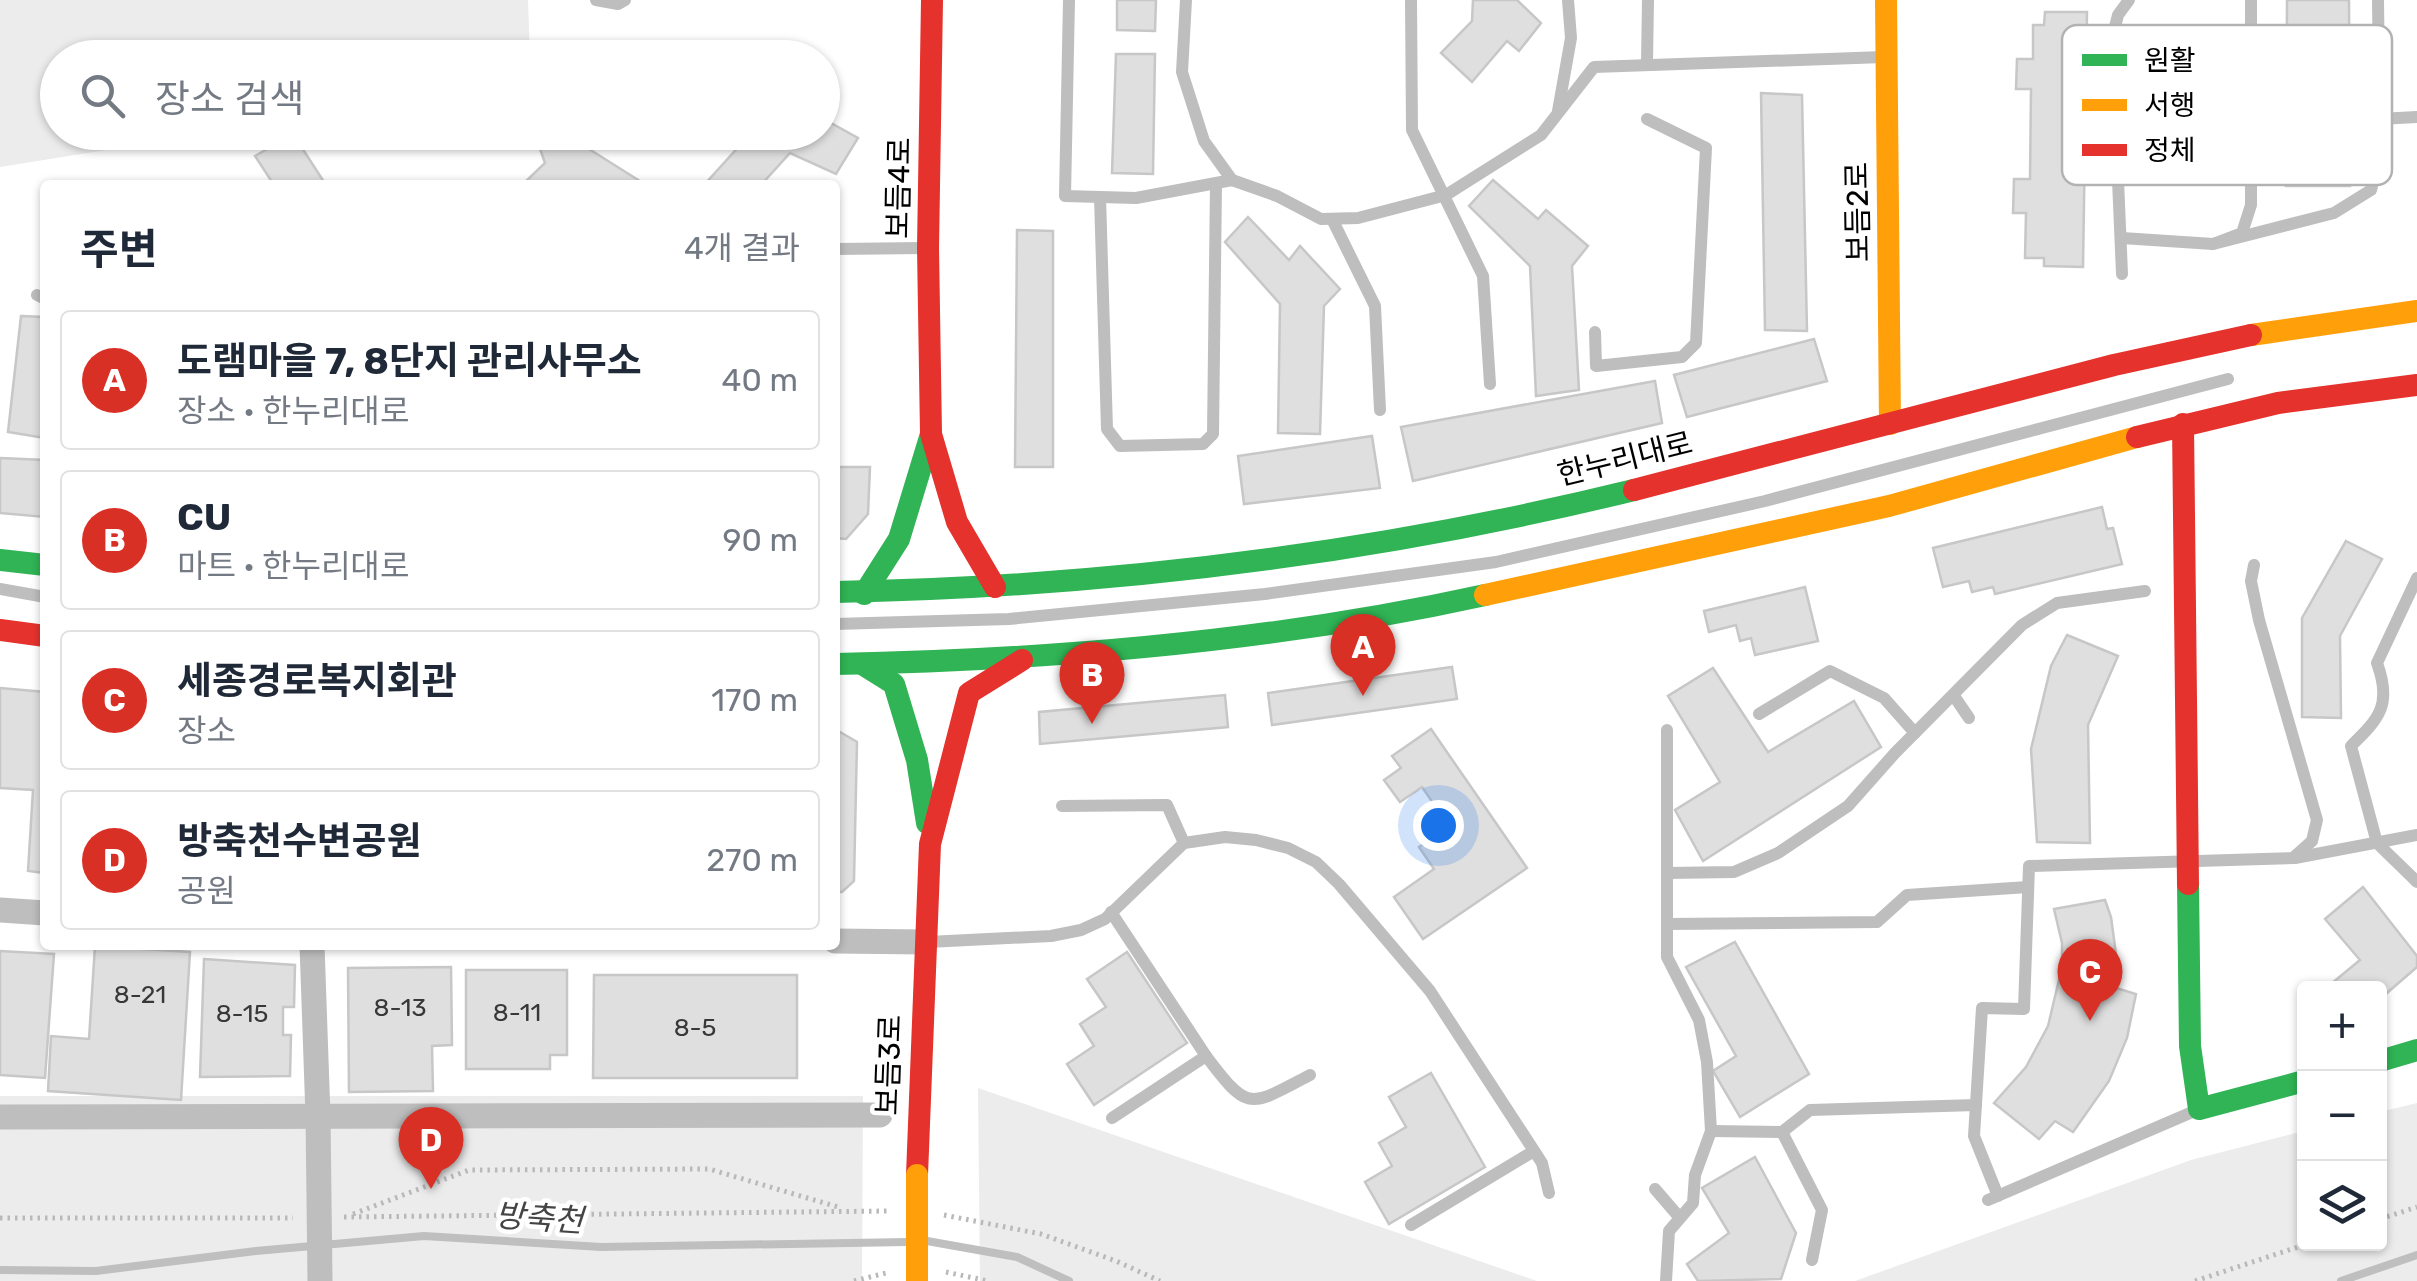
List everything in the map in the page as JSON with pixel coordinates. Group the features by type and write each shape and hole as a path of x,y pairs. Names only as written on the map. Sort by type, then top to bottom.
{"street":[{"name":"보듬4로","path":"931,434 928,248 932,0"},
{"name":"보듬2로","path":"1886,0 1890,424"},
{"name":"한누리대로","path":"840,592 994,587 1233,562 1405,536 1569,505 2148,356 2251,334 2417,311"},
{"path":"840,664 1028,657 1238,638 1396,615 1889,506 2183,424 2278,403 2417,385"},
{"path":"2183,424 2190,1046 2199,1110 2297,1083"},
{"path":"931,434 957,522 994,587"},
{"path":"864,594 898,539 931,434"},
{"path":"0,560 40,564"},
{"path":"0,630 40,635"},
{"path":"930,844 969,693 1028,657"},
{"path":"862,664 894,684 917,760 930,844"},
{"name":"보듬3로","path":"917,1281 917,1175 930,844"},
{"path":"0,910 40,913"},
{"path":"840,941 925,942"},
{"path":"312,950 320,1281"},
{"path":"2387,1058 2417,1050"},
{"path":"0,1117 880,1115"}],"lane":[{"path":"596,0 618,4 625,0"},
{"path":"1069,0 1065,196 1136,198 1232,180 1278,196 1321,219 1358,218 1446,196 1541,135 1594,67 1886,57"},
{"path":"1186,0 1182,72 1204,141 1232,180"},
{"path":"1410,0 1412,130 1483,276 1490,384"},
{"path":"1558,113 1571,38 1568,0"},
{"path":"1647,63 1648,0"},
{"path":"2115,25 2128,0"},
{"path":"2251,0 2251,25"},
{"path":"2378,0 2378,25"},
{"path":"2392,118 2417,117"},
{"path":"1594,332 1596,366 1682,357 1696,343 1706,148 1647,119"},
{"path":"1100,197 1107,429 1120,446 1203,444 1214,434 1216,184"},
{"path":"2119,185 2122,274"},
{"path":"2214,244 2242,233 2250,206 2250,185"},
{"path":"2122,238 2214,244 2334,213 2370,190 2371,185"},
{"path":"1332,219 1375,306 1380,410"},
{"path":"840,249 928,248"},
{"path":"840,624 1009,619 1266,594 1496,562 1765,500 2228,379"},
{"path":"2254,564 2251,581 2259,620 2317,820 2312,841 2293,858"},
{"path":"2417,578 2377,663 2386,687 2376,722 2350,746 2377,842 2417,882"},
{"path":"0,588 40,596"},
{"path":"1668,872 1734,872 1778,854 1848,806 2022,625 2057,603 2145,591"},
{"path":"1758,714 1830,672 1884,698 1915,734"},
{"path":"1954,696 1969,718"},
{"path":"1666,1281 1670,1231 1692,1204 1695,1175 1711,1131 1707,1062 1699,1020 1667,957 1667,730"},
{"path":"1062,806 1167,805 1184,843"},
{"path":"2199,1110 1993,1198 1974,1136 1982,1008 2024,1009 2029,866 2293,858 2417,835"},
{"path":"925,942 1051,936 1081,930 1111,912 1184,843 1204,838 1256,840 1288,848 1316,862 1339,884 1430,991 1542,1163 1549,1193"},
{"path":"1667,924 1877,922 1907,895 2028,887"},
{"path":"1111,912 1234,1093 1250,1099 1268,1097 1310,1075"},
{"path":"1112,1118 1206,1056"},
{"path":"1711,1131 1782,1132 1810,1110 1976,1105"},
{"path":"1782,1132 1822,1210 1812,1260"},
{"path":"1411,1225 1534,1150"},
{"path":"1655,1188 1680,1218"}],"path":[{"path":"346,1217 469,1170 709,1168 845,1209"},
{"path":"2387,1217 2417,1207"},
{"path":"329,1217 894,1210"},
{"path":"938,1214 1041,1234 1116,1260 1160,1281"},
{"path":"0,1218 310,1218"},
{"path":"2195,1281 2297,1247"}],"shaded area":[{"path":"0,0 528,0 529,40 40,40 40,150 106,150 0,167"},
{"path":"978,1088 1537,1281 980,1281"},
{"path":"0,1096 863,1096 862,1281 0,1281"},
{"path":"2417,1103 2417,1281 1855,1281 2191,1160 2297,1133 2297,1251 2387,1251 2387,1110"}],"building":[{"path":"1117,0 1156,0 1155,31 1117,30"},
{"path":"1473,0 1517,0 1541,23 1519,51 1507,41 1472,82 1441,53 1472,21"},
{"path":"2287,0 2349,0 2349,25 2287,25"},
{"path":"2045,12 2087,12 2087,25 2062,25 2062,185 2084,185 2083,267 2044,266 2044,258 2025,258 2026,213 2013,213 2014,179 2030,179 2031,89 2016,89 2017,59 2033,59 2033,25 2044,25"},
{"path":"1116,54 1155,54 1153,174 1112,173"},
{"path":"1761,93 1802,95 1807,331 1765,330"},
{"path":"840,128 858,138 836,174 790,153 766,180 709,180 736,150 840,150"},
{"path":"265,150 303,150 323,180 271,180 255,156"},
{"path":"540,150 591,150 638,180 527,180 545,163"},
{"path":"1493,180 1538,219 1546,210 1588,246 1572,266 1579,390 1536,396 1530,266 1469,206"},
{"path":"2286,185 2350,185 2350,186"},
{"path":"1248,217 1289,260 1300,246 1340,289 1324,306 1320,434 1278,433 1280,304 1225,242"},
{"path":"1017,230 1053,231 1053,467 1015,467"},
{"path":"21,316 40,317 40,437 8,432"},
{"path":"1814,339 1827,381 1687,417 1674,375"},
{"path":"1655,381 1662,423 1413,481 1401,427"},
{"path":"1372,436 1380,488 1244,504 1238,456"},
{"path":"0,458 40,460 40,517 0,513"},
{"path":"840,467 870,467 868,514 846,539 840,538"},
{"path":"2102,507 2107,529 2113,528 2122,564 1995,594 1993,587 1972,592 1969,581 1943,587 1933,548"},
{"path":"2346,541 2382,559 2340,636 2341,718 2302,717 2302,618"},
{"path":"1805,587 1818,641 1755,655 1751,638 1740,641 1736,625 1709,632 1704,611"},
{"path":"2067,635 2118,656 2088,725 2090,843 2037,842 2031,749 2051,666"},
{"path":"1452,667 1457,699 1272,725 1268,693"},
{"path":"1713,668 1768,752 1854,701 1881,747 1703,861 1675,810 1720,782 1668,696"},
{"path":"0,688 40,692 40,872 28,871 33,790 0,788"},
{"path":"1225,695 1228,727 1040,744 1039,712"},
{"path":"1431,729 1527,868 1423,939 1394,897 1434,869 1419,847 1449,826 1422,787 1400,802 1384,780 1401,768 1392,756"},
{"path":"840,732 857,742 854,881 842,892"},
{"path":"2363,887 2417,956 2417,967 2387,993 2387,981 2334,981 2360,960 2325,919"},
{"path":"2105,900 2116,954 2113,987 2136,994 2127,1038 2109,1081 2073,1132 2055,1121 2039,1139 1994,1103 2026,1067 2048,1026 2062,967 2062,943 2054,909"},
{"path":"1735,942 1809,1074 1740,1117 1713,1071 1736,1056 1686,967"},
{"path":"95,950 190,952 181,1100 48,1091 51,1036 89,1039"},
{"path":"0,951 54,954 45,1078 0,1075"},
{"path":"1127,952 1187,1043 1094,1105 1067,1064 1094,1046 1080,1024 1106,1007 1087,979"},
{"path":"204,959 295,965 294,1007 283,1007 283,1035 291,1035 290,1076 200,1077"},
{"path":"451,967 452,1045 432,1046 433,1091 349,1092 348,968"},
{"path":"466,970 567,970 567,1055 550,1055 550,1069 466,1069"},
{"path":"594,975 797,975 797,1078 593,1078"},
{"path":"1431,1073 1485,1167 1389,1224 1365,1182 1392,1166 1379,1143 1406,1127 1389,1097"},
{"path":"1755,1157 1796,1233 1781,1279 1698,1281 1687,1264 1729,1233 1702,1188"}],"waterway":[{"name":"방축천","path":"0,1270 96,1271 424,1236 601,1247 908,1242"},
{"name":"방축천","path":"927,1241 1017,1257 1069,1281"},
{"name":"방축천","path":"2341,1281 2417,1255"}],"traffic: fast":[{"path":"864,594 899,539 931,434"},
{"path":"840,592 1036,583 1237,563 1437,532 1634,490"},
{"path":"0,560 40,564"},
{"path":"840,664 1162,646 1324,625 1485,595"},
{"path":"862,664 894,684 917,760 927,823"},
{"path":"2188,884 2190,1046 2199,1109 2297,1083"},
{"path":"2387,1059 2417,1050"}],"traffic: slow":[{"path":"1886,0 1890,424"},
{"path":"2251,335 2417,311"},
{"path":"1485,595 1889,506 2137,437"},
{"path":"917,1175 917,1281"}],"traffic: jam":[{"path":"932,0 928,248 931,434 957,522 995,587"},
{"path":"1634,490 2114,365 2251,335"},
{"path":"2137,437 2278,403 2417,385"},
{"path":"2183,424 2188,884"},
{"path":"0,630 40,635"},
{"path":"917,1175 930,844 969,693 1022,660"}],"place":[{"name":"도램마을 7, 8단지 관리사무소","path":"1363,696"},
{"name":"CU","path":"1092,724"},
{"name":"세종경로복지회관","path":"2090,1021"},
{"name":"방축천수변공원","path":"431,1189"}]}
